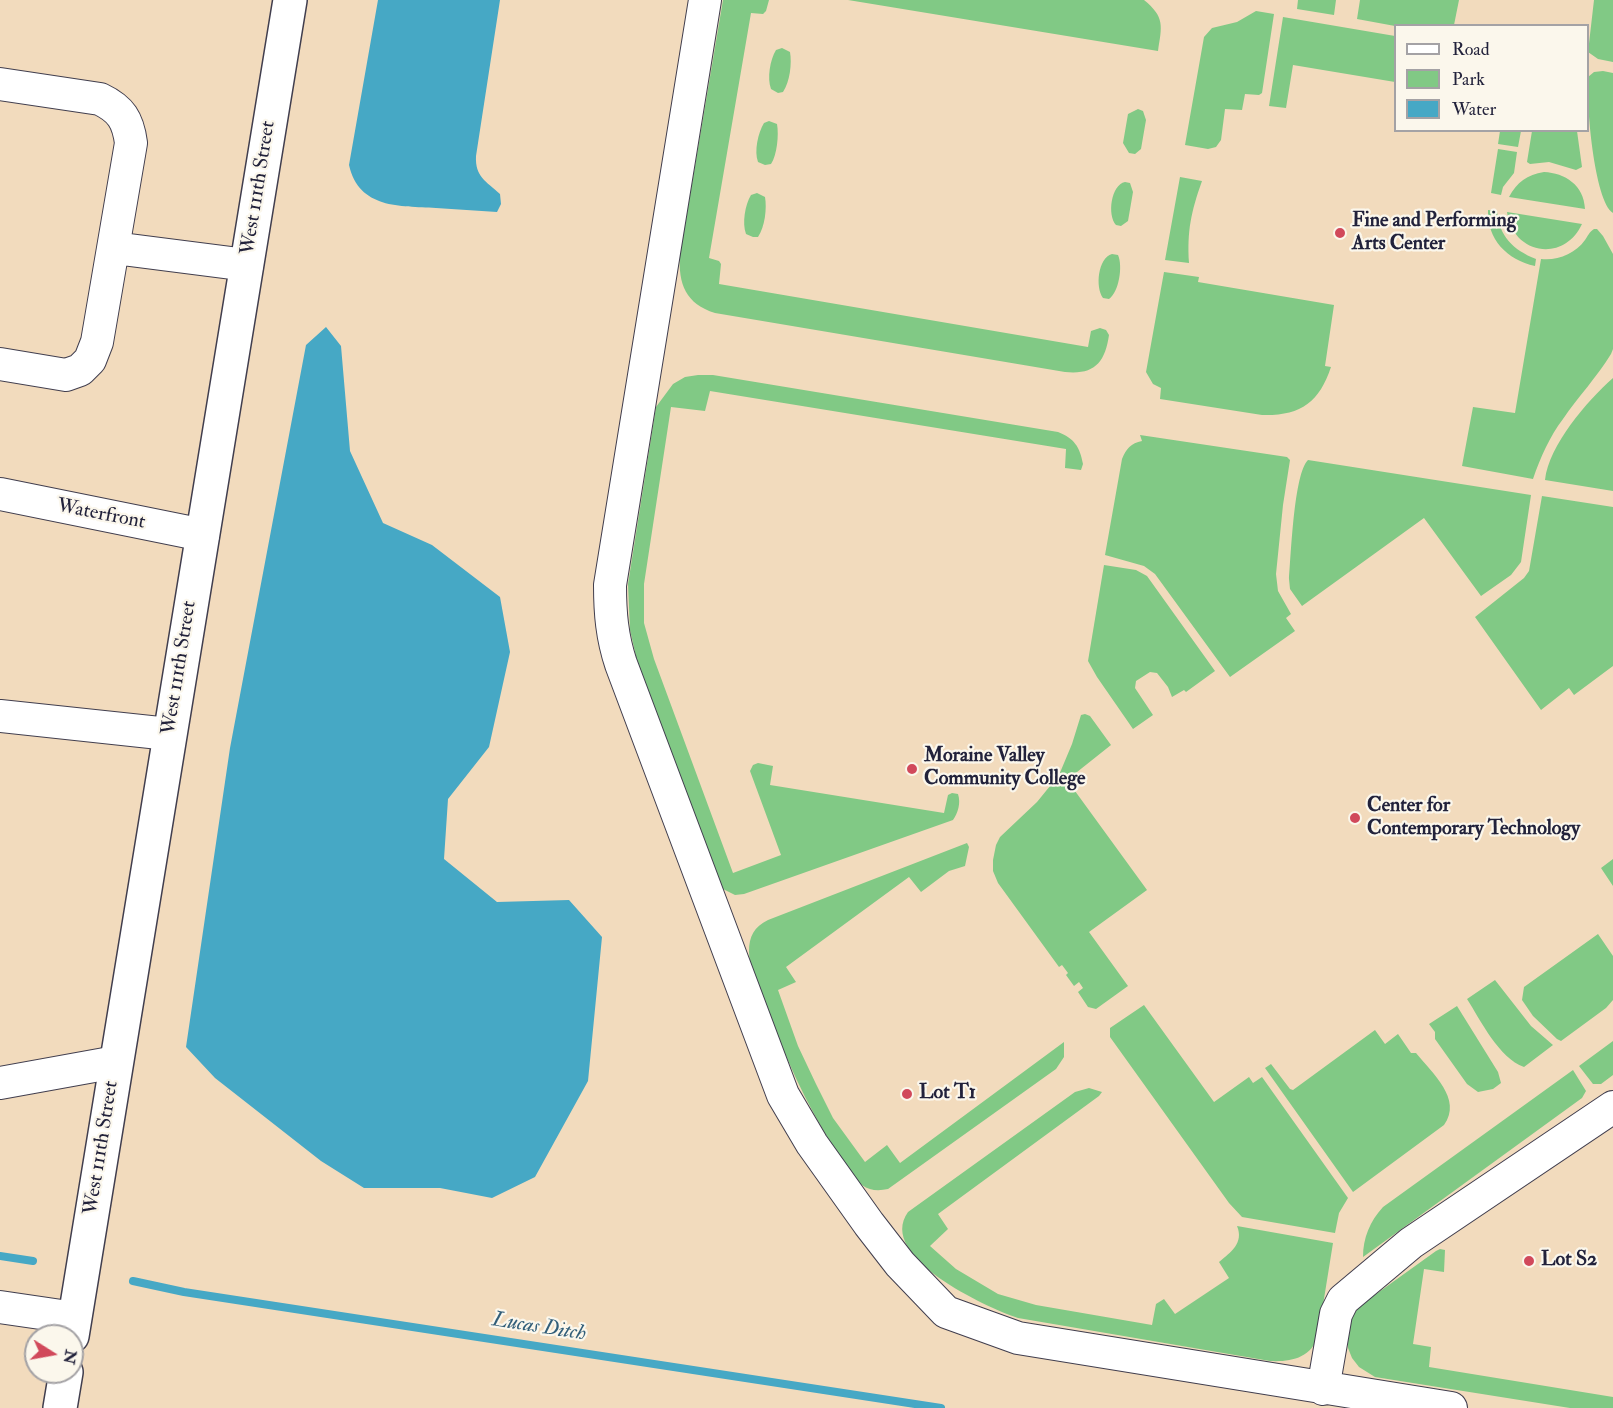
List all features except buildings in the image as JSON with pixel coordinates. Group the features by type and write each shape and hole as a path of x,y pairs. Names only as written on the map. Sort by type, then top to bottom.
{"main road":[{"name":"West 111th Street","path":"73,1324 290,0"},
{"path":"60,1408 64,1384"}],"street":[{"path":"705,0 610,585 610,616 621,664 783,1095 812,1144 869,1224 900,1264 946,1312 1018,1338 1451,1408"},
{"path":"0,84 100,99 111,105 123,117 129,128 131,143 97,342 90,360 80,370 66,375 0,364"},
{"path":"114,248 247,265"},
{"name":"Waterfront","path":"0,494 203,535"},
{"path":"0,716 169,734"},
{"path":"0,1083 116,1062"},
{"path":"1323,1389 1336,1314 1343,1300 1411,1244 1613,1107"},
{"path":"0,1306 63,1324"}],"green space":[{"path":"723,0 769,0 763,14 751,13 709,258 721,264 719,284 1088,347 1091,331 1100,328 1106,330 1109,335 1101,360 1091,369 1065,372 715,313 697,304 686,292 683,284 680,255"},
{"path":"848,0 1144,0 1156,12 1161,28 1158,51"},
{"path":"1298,0 1336,0 1334,15 1297,9"},
{"path":"1360,0 1459,0 1454,24 1394,24 1394,26 1357,19"},
{"path":"1594,0 1613,0 1613,62 1598,59 1589,53"},
{"path":"1256,11 1274,14 1262,93 1259,95 1245,94 1242,110 1225,109 1221,140 1216,147 1208,149 1185,145 1204,37 1212,28 1237,22"},
{"path":"1283,17 1394,36 1394,82 1293,65 1286,108 1269,106"},
{"path":"782,48 790,52 791,67 783,92 778,93 771,89 769,74 776,50"},
{"path":"1594,72 1613,73 1613,213 1606,205 1601,190 1593,150 1589,116 1589,76"},
{"path":"1138,109 1143,111 1146,120 1141,149 1135,154 1129,153 1123,143 1128,114"},
{"path":"769,121 777,124 778,139 771,164 765,165 758,162 757,147 762,127"},
{"path":"1500,132 1521,132 1518,147 1498,144"},
{"path":"1532,132 1577,132 1582,167 1576,170 1549,162 1530,164 1527,162"},
{"path":"1498,149 1517,152 1514,173 1503,187 1501,195 1491,193"},
{"path":"1544,172 1559,175 1572,182 1581,193 1585,209 1509,197 1523,180"},
{"path":"1180,177 1202,181 1191,222 1189,263 1165,260"},
{"path":"1125,182 1130,183 1133,192 1128,221 1121,226 1116,225 1113,220 1111,208 1116,189"},
{"path":"757,193 765,197 766,212 758,237 753,237 746,234 744,219 751,195"},
{"path":"1488,210 1497,211 1504,235 1520,251 1536,259 1535,266 1516,259 1501,247 1491,230"},
{"path":"1507,212 1582,224 1564,245 1552,249 1540,249 1519,238 1511,226"},
{"path":"1594,229 1597,229 1603,236 1613,254 1613,349 1611,354 1554,433 1533,479 1462,466 1473,407 1515,413 1541,259 1559,258 1571,253"},
{"path":"1112,254 1118,255 1120,272 1118,285 1109,299 1103,298 1101,293 1099,273 1104,261"},
{"path":"1164,272 1199,277 1198,282 1334,305 1325,366 1331,367 1314,398 1297,410 1275,415 1160,399 1161,388 1153,384 1146,372"},
{"path":"713,375 1058,432 1075,444 1083,464 1081,470 1065,468 1066,449 710,391 705,411 671,407 644,584 644,623 654,659 733,873 781,855 750,771 753,765 758,763 773,766 770,785 944,813 948,795 958,794 959,797 958,808 953,820 744,894 735,895 721,888 637,661 630,630 628,584 656,407 673,384 685,377"},
{"path":"1613,378 1613,491 1545,480 1548,467 1561,438 1581,411"},
{"path":"1140,435 1287,457 1290,460 1276,574 1278,591 1291,614 1286,618 1295,631 1230,677 1155,574 1144,566 1105,555 1122,459 1129,447 1142,441"},
{"path":"1308,460 1531,495 1521,562 1511,575 1481,596 1424,518 1302,606 1290,589 1289,579 1296,497 1303,468"},
{"path":"1542,496 1613,507 1613,666 1574,695 1569,688 1541,710 1475,617 1524,578 1529,571"},
{"path":"1104,565 1136,570 1147,576 1215,671 1186,692 1184,690 1172,697 1168,687 1157,673 1150,672 1136,681 1135,688 1153,715 1133,729 1088,661"},
{"path":"1081,715 1090,716 1111,745 1067,780 1147,890 1089,932 1128,986 1096,1009 1088,1007 1078,992 1083,988 1079,982 1074,986 1062,965 1059,967 998,883 993,871 996,845 1000,837 1037,802 1059,775"},
{"path":"967,843 969,847 965,866 949,871 921,892 909,877 786,967 796,982 778,990 798,1046 833,1118 865,1162 887,1145 900,1163 1064,1042 1064,1057 1056,1069 888,1189 871,1189 858,1182 851,1174 825,1134 805,1097 779,1040 752,970 749,958 750,941 756,929 768,920"},
{"path":"1613,859 1613,886 1601,868"},
{"path":"1598,934 1613,956 1613,1000 1606,1008 1561,1041 1533,1016 1522,1000 1524,987"},
{"path":"1495,980 1531,1026 1553,1045 1524,1067 1507,1056 1499,1047 1467,999"},
{"path":"1144,1005 1214,1102 1249,1077 1253,1083 1262,1077 1348,1198 1339,1213 1335,1233 1242,1217 1229,1203 1110,1037 1110,1028"},
{"path":"1457,1006 1498,1072 1501,1083 1493,1089 1478,1092 1467,1084 1435,1039 1435,1032 1429,1024"},
{"path":"1375,1030 1385,1044 1398,1034 1411,1053 1416,1053 1437,1078 1448,1096 1449,1115 1444,1125 1353,1192 1265,1068 1271,1064 1293,1090"},
{"path":"1613,1041 1613,1075 1601,1084 1593,1084 1579,1066"},
{"path":"1573,1070 1586,1091 1582,1098 1363,1257 1368,1230 1383,1207"},
{"path":"1089,1088 1102,1092 938,1214 948,1229 930,1246 956,1269 998,1294 1036,1305 1152,1325 1156,1304 1164,1299 1175,1314 1229,1278 1219,1262 1232,1251 1238,1242 1237,1226 1333,1243 1318,1336 1305,1354 1285,1361 1270,1361 1018,1318 983,1303 939,1278 920,1262 907,1246 902,1229 908,1212 1075,1092"},
{"path":"1440,1249 1445,1250 1444,1272 1424,1269 1413,1344 1431,1347 1429,1367 1613,1397 1613,1408 1570,1408 1375,1377 1359,1367 1348,1348 1353,1314 1365,1302"}],"water":[{"path":"378,0 500,0 476,156 479,174 500,194 501,204 497,212 395,205 371,197 354,179 349,165"},
{"path":"326,327 341,346 350,451 383,523 432,545 500,597 510,652 489,747 448,799 444,859 497,902 569,900 602,937 588,1081 535,1177 492,1198 440,1188 364,1188 321,1161 215,1078 186,1047 230,748 306,345"}],"waterway":[{"name":"Lucas Ditch","path":"0,1256 33,1261"},
{"name":"Lucas Ditch","path":"133,1281 184,1292 941,1408"}],"place":[{"name":"Fine and Performing Arts Center","path":"1340,233"},
{"name":"Moraine Valley Community College","path":"912,769"},
{"name":"Center for Contemporary Technology","path":"1355,818"},
{"name":"Lot T1","path":"907,1094"},
{"name":"Lot S2","path":"1529,1261"}]}
